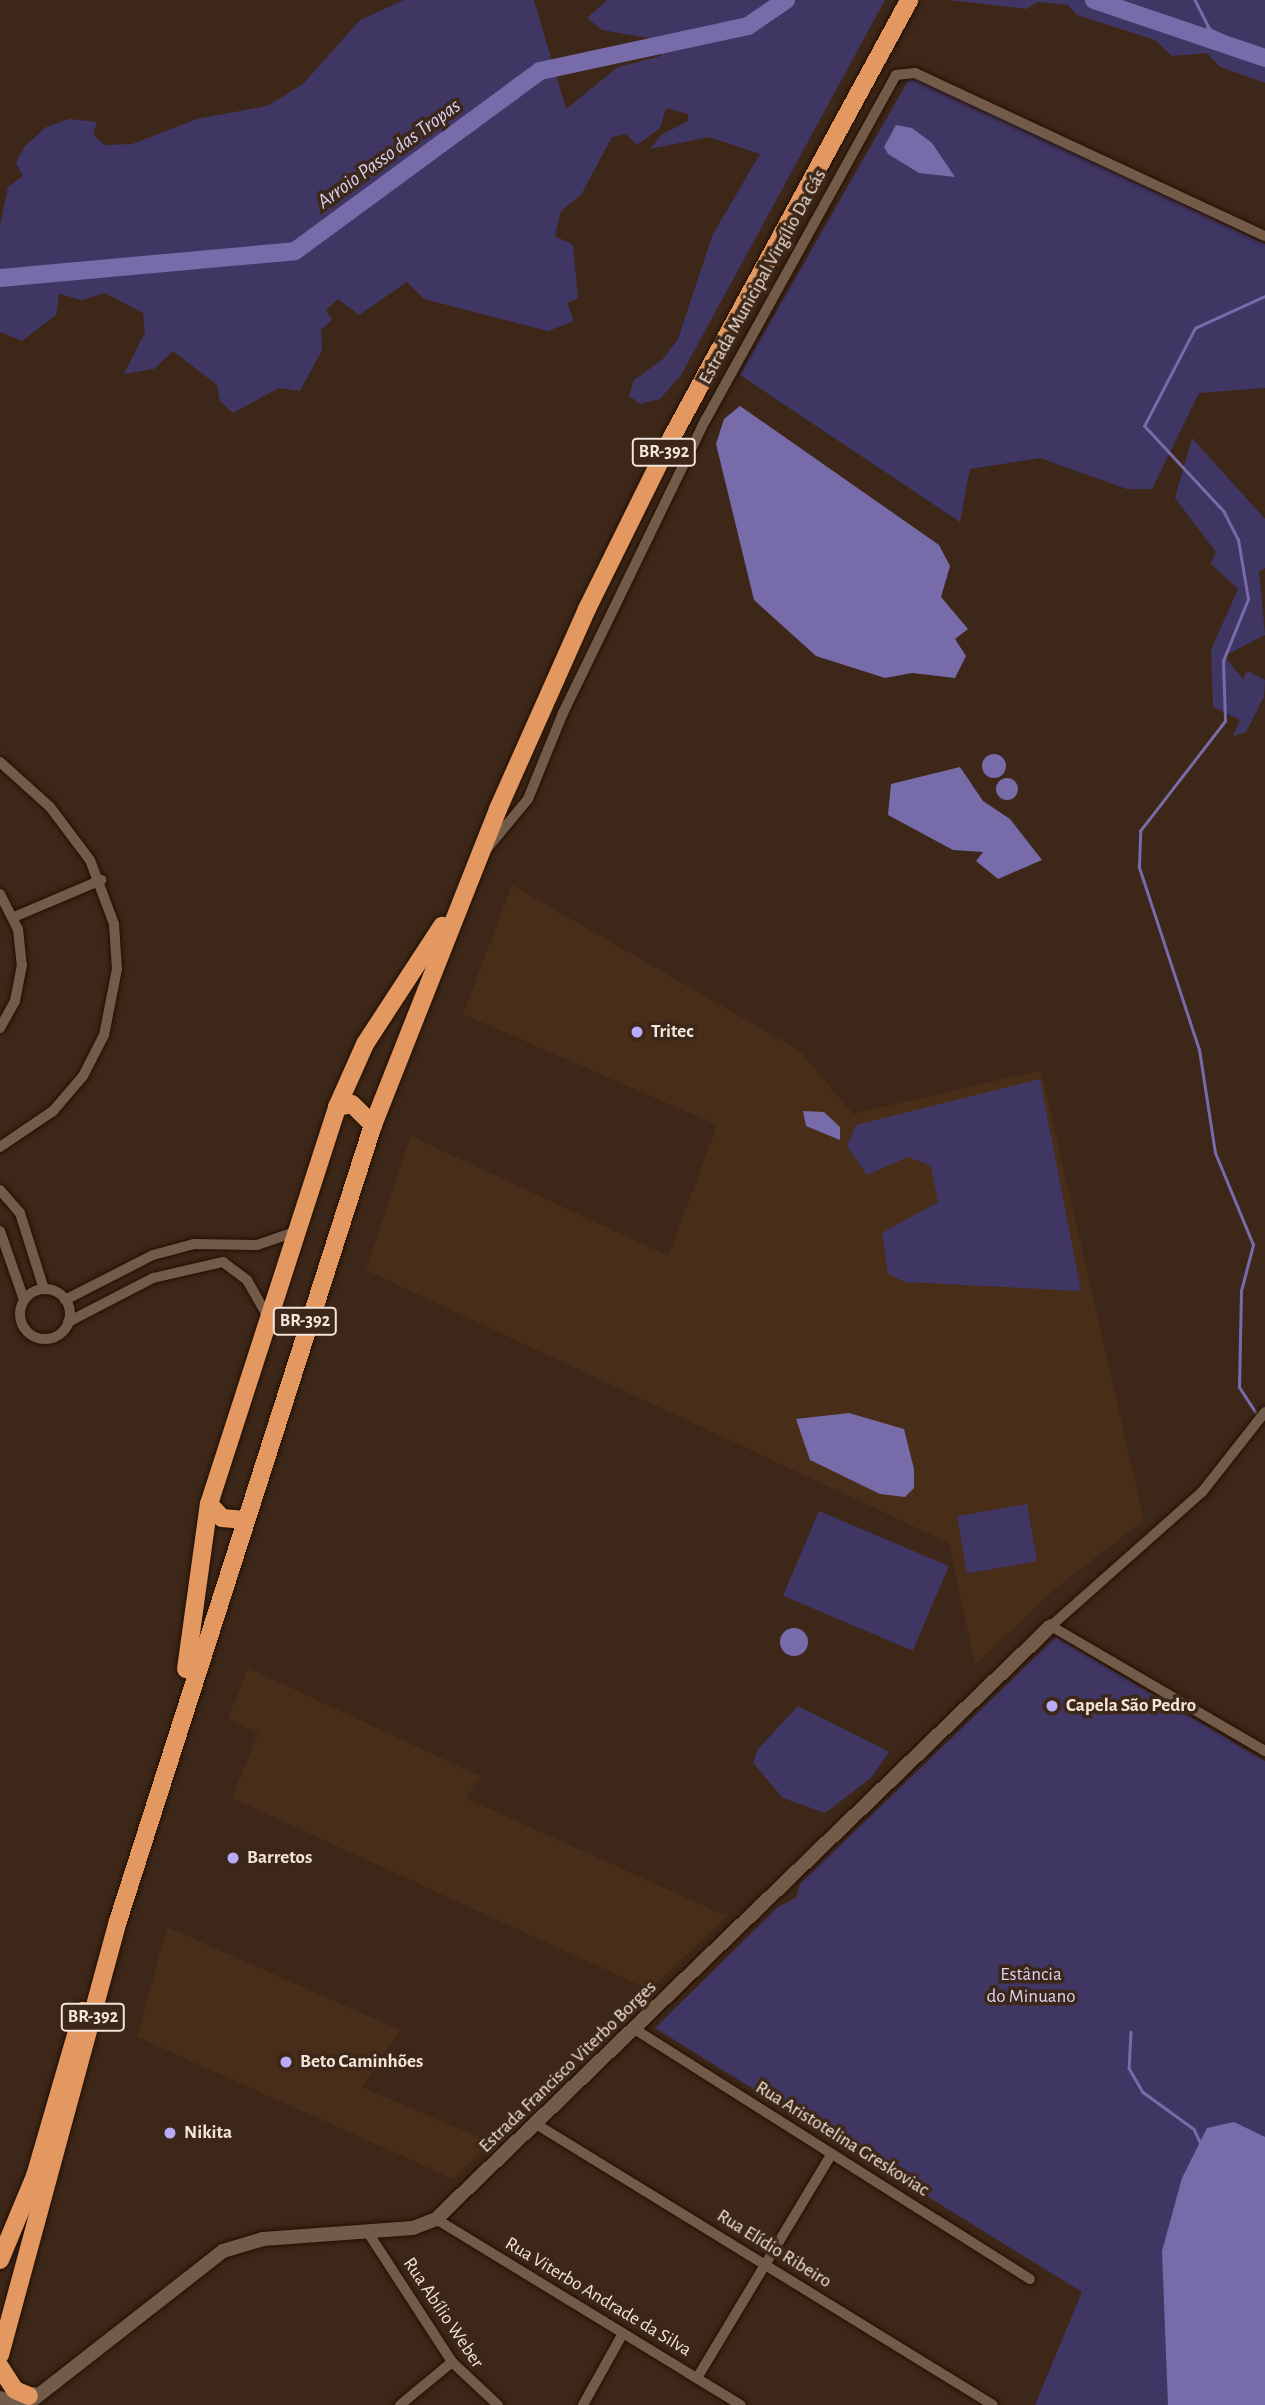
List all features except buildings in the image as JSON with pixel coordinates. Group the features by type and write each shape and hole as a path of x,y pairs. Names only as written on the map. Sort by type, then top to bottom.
{"highway":[{"name":"BR-392","path":"0,2356 118,1921 373,1125 547,695 666,449 906,0"},
{"name":"BR-392","path":"0,2260 34,2176 181,1692 209,1504 294,1232 337,1107 365,1044 446,920 576,616 709,353 906,0"},
{"path":"337,1107 352,1104 373,1125"},
{"path":"209,1504 222,1518 245,1520"},
{"path":"0,2367 15,2390 30,2398"}],"street":[{"name":"Estrada Municipal Virgílio Da Cás","path":"479,858 528,799 563,713 705,421 896,75 915,73 1265,236"},
{"path":"0,762 58,816 100,880 117,958 104,1035 69,1094 0,1147"},
{"path":"13,917 100,880"},
{"path":"0,894 13,917 21,978 0,1028"},
{"path":"0,1190 20,1213 44,1289 65,1300"},
{"path":"0,1231 24,1300 20,1317 34,1336 51,1338 68,1322 153,1278 223,1262 247,1280 269,1318"},
{"path":"65,1300 153,1255 194,1244 257,1245 294,1232"},
{"path":"24,1300 44,1289"},
{"path":"65,1300 68,1322"},
{"path":"1265,1412 1202,1492 1051,1626 1265,1751"},
{"name":"Estrada Francisco Viterbo Borges","path":"30,2398 223,2251 263,2239 413,2228 436,2219 636,2030 1051,1626"},
{"name":"Rua Aristotelina Greskoviac","path":"636,2030 1030,2278"},
{"name":"Rua Elídio Ribeiro","path":"536,2124 993,2405"},
{"path":"697,2378 832,2153"},
{"name":"Rua Viterbo Andrade da Silva","path":"436,2219 741,2405"},
{"name":"Rua Abílio Weber","path":"367,2231 452,2362 498,2405"},
{"path":"583,2405 623,2333"},
{"path":"400,2405 452,2362"},
{"path":"0,2398 30,2398"}],"shaded area":[{"path":"1206,26 1265,54 1265,63 1207,39"},
{"path":"896,125 912,128 932,143 955,177 919,173 888,154 884,147"},
{"path":"740,406 939,545 950,566 941,597 968,629 955,639 966,656 955,678 912,673 885,678 816,656 754,600 716,444 724,419"},
{"path":"994,754 1003,757 1006,766 1003,775 994,778 985,775 982,766 985,757"},
{"path":"960,767 983,801 1010,819 1042,860 998,879 976,861 983,852 953,850 888,815 891,784"},
{"path":"1007,778 1017,785 1018,789 1011,799 1007,800 997,793 996,789 1003,779"},
{"path":"512,885 800,1051 853,1114 1041,1070 1144,1520 1056,1588 975,1665 949,1543 366,1270 411,1136 668,1256 717,1125 463,1014"},
{"path":"803,1111 824,1112 840,1127 840,1140 806,1126"},
{"path":"849,1413 904,1429 914,1469 914,1488 905,1497 880,1494 810,1460 796,1419"},
{"path":"794,1628 804,1632 808,1642 804,1652 794,1656 784,1652 780,1642 784,1632"},
{"path":"248,1668 480,1776 466,1798 726,1916 650,1990 232,1798 258,1733 228,1719"},
{"name":"Beto Caminhões","path":"167,1927 400,2030 362,2087 490,2142 454,2179 137,2037"},
{"path":"1234,2122 1265,2137 1265,2405 1168,2405 1162,2251 1182,2178 1207,2128"}],"green space":[{"path":"404,0 534,0 566,109 618,67 661,56 655,39 602,30 587,18 607,0 885,0 681,375 660,399 640,404 629,396 634,380 663,359 678,339 713,234 760,154 709,137 650,149 661,135 688,121 688,114 666,108 660,128 637,145 626,134 612,137 581,195 561,211 555,236 573,245 578,298 567,303 574,321 548,331 424,299 407,282 359,315 338,299 326,310 332,320 321,330 322,350 300,391 279,388 233,413 220,401 217,385 173,351 154,369 124,374 145,333 143,313 105,293 82,300 59,294 56,315 22,341 0,332 0,226 8,187 23,176 16,163 24,147 46,127 70,119 97,122 93,134 104,145 132,144 197,119 267,106 303,84 360,20"},
{"path":"948,0 1265,0 1265,54 1207,39 1265,63 1265,83 1220,67 1207,53 1172,56 1155,40 1077,15 1068,5 1038,2 1026,9"},
{"path":"912,74 1265,244 1265,388 1199,393 1152,489 1127,489 1040,458 970,469 960,522 740,375"},
{"path":"1192,438 1265,519 1265,568 1259,571 1265,635 1224,656 1243,679 1247,671 1265,680 1264,697 1246,732 1233,736 1240,720 1213,707 1211,650 1238,589 1211,564 1216,552 1175,498"},
{"path":"1040,1079 1081,1291 905,1282 888,1274 882,1233 938,1202 931,1166 908,1157 867,1175 847,1146 856,1125"},
{"path":"1027,1504 1037,1561 967,1573 957,1516"},
{"path":"819,1511 949,1566 913,1651 783,1596"},
{"name":"Estância do Minuano","path":"1056,1637 1265,1761 1265,2405 1035,2405 1082,2292 655,2028 778,1907 796,1898 800,1884"},
{"path":"798,1706 889,1752 871,1778 825,1813 783,1798 753,1763 758,1749"}],"waterway":[{"name":"Arroio Passo das Tropas","path":"0,278 295,251 540,71 748,26 786,0"},
{"name":"Arroio Passo das Tropas","path":"1094,0 1265,58"},
{"path":"1195,0 1211,31"},
{"path":"1257,1415 1239,1387 1241,1291 1253,1245 1215,1153 1199,1050 1139,867 1140,831 1225,721 1223,661 1248,599 1238,540 1224,512 1144,426 1195,328 1265,296"},
{"path":"1131,2032 1129,2068 1143,2092 1194,2129 1201,2144"}],"place":[{"name":"Tritec","path":"637,1032"},
{"name":"Capela São Pedro","path":"1052,1706"},
{"name":"Barretos","path":"233,1858"},
{"name":"Beto Caminhões","path":"286,2062"},
{"name":"Nikita","path":"170,2133"}]}
